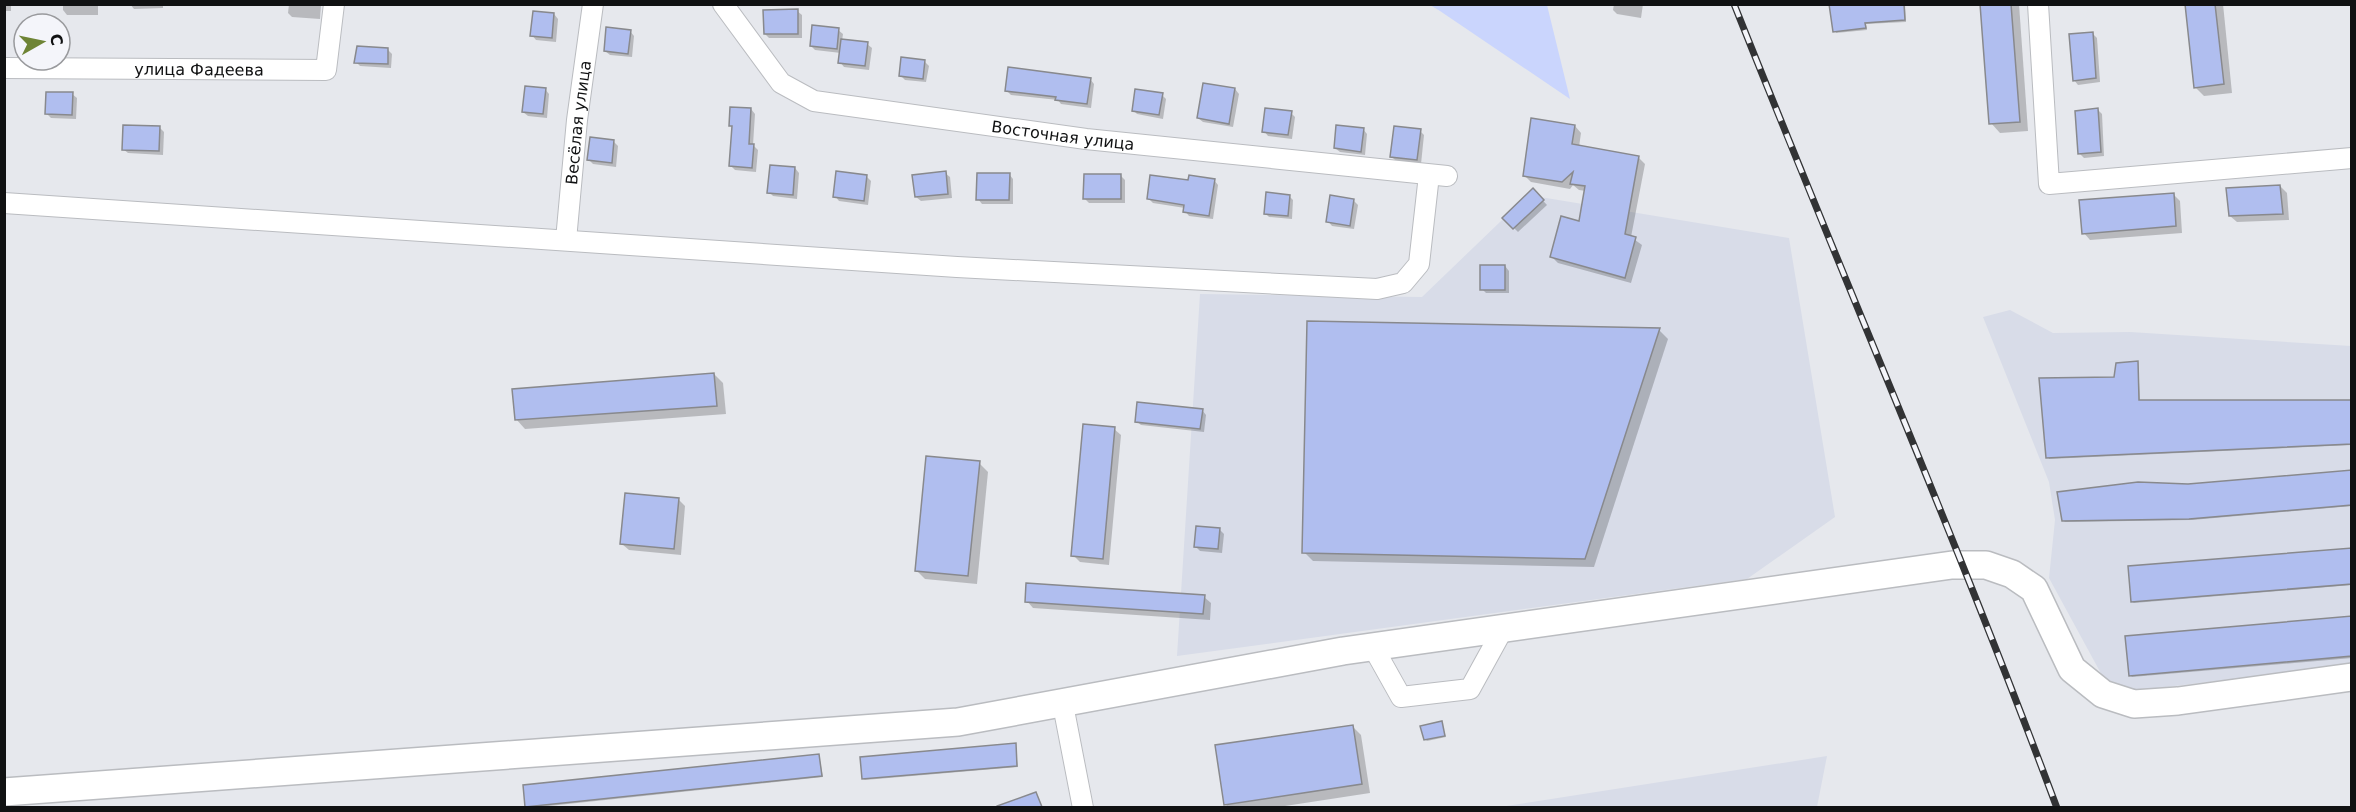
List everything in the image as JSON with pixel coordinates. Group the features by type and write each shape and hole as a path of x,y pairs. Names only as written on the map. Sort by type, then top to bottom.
{"main road":[{"path":"4,792 958,723 1063,705 1201,676 1373,647 1952,565 1986,565 2012,574 2034,589 2072,669 2103,694 2134,704 2178,701 2352,677"}],"street":[{"name":"улица Фадеева","path":"4,68 326,70 334,4"},
{"name":"Весёлая улица","path":"566,240 593,4"},
{"name":"Восточная улица","path":"566,240 957,267 1377,289 1402,283 1419,264 1438,176 1086,139 814,101 781,83 723,4"},
{"path":"2038,4 2049,184 2352,158"},
{"path":"4,203 566,240"},
{"path":"1373,647 1401,697 1470,689 1503,628"},
{"path":"1063,705 1083,807"}],"shaded area":[{"path":"1430,5 1547,5 1570,99 1440,11"},
{"path":"1528,195 1789,238 1835,517 1747,579 1177,656 1200,294 1422,297"},
{"path":"2010,310 2053,333 2130,332 2351,346 2351,665 2132,691 2104,679 2049,578 2055,520 2049,482 1983,317"},
{"path":"1827,756 1817,807 1500,807"}],"building":[{"path":"1829,4 1904,4 1905,20 1865,23 1866,28 1833,32"},
{"path":"1980,4 2011,4 2020,122 1989,124"},
{"path":"2185,4 2215,4 2224,84 2194,88"},
{"path":"798,9 798,34 764,34 763,10"},
{"path":"533,11 554,13 552,38 530,36"},
{"path":"812,25 839,28 837,49 810,46"},
{"path":"606,27 631,30 628,54 604,51"},
{"path":"2093,32 2096,78 2073,81 2069,34"},
{"path":"841,39 868,42 865,66 838,63"},
{"path":"357,46 388,48 388,64 354,63"},
{"path":"901,57 925,60 923,79 899,76"},
{"path":"1008,67 1091,78 1087,104 1055,100 1056,97 1005,91"},
{"path":"1203,83 1235,88 1229,124 1197,118"},
{"path":"525,86 546,88 543,114 522,112"},
{"path":"1135,89 1163,93 1159,115 1132,111"},
{"path":"46,92 73,92 72,115 45,114"},
{"path":"730,107 751,108 749,144 754,144 752,168 729,166 732,126 729,126"},
{"path":"1265,108 1292,111 1288,135 1262,132"},
{"path":"2098,108 2101,152 2078,154 2075,111"},
{"path":"1531,118 1575,125 1572,144 1639,156 1625,234 1636,237 1625,278 1550,257 1561,216 1579,221 1585,186 1570,184 1573,172 1562,182 1523,176"},
{"path":"123,125 160,126 159,151 122,150"},
{"path":"1336,125 1364,128 1361,152 1334,148"},
{"path":"1394,126 1421,129 1417,160 1390,157"},
{"path":"590,137 614,140 612,163 587,160"},
{"path":"770,165 795,167 793,195 767,193"},
{"path":"836,171 867,175 864,201 833,197"},
{"path":"946,171 948,194 915,197 912,175"},
{"path":"977,173 1010,173 1009,200 976,200"},
{"path":"1084,174 1121,174 1121,199 1083,199"},
{"path":"1150,175 1188,180 1189,175 1215,179 1209,216 1183,212 1184,205 1147,199"},
{"path":"2280,185 2283,214 2229,216 2226,188"},
{"path":"1533,188 1544,200 1513,229 1502,218"},
{"path":"1266,192 1290,195 1288,216 1264,214"},
{"path":"2174,193 2176,226 2082,234 2079,200"},
{"path":"1330,195 1354,199 1350,226 1326,222"},
{"path":"1480,265 1505,265 1505,290 1480,290"},
{"path":"1307,321 1660,328 1585,559 1302,553"},
{"path":"2138,361 2139,400 2352,400 2352,444 2046,458 2039,378 2114,377 2116,363"},
{"path":"714,373 717,406 515,420 512,389"},
{"path":"1137,402 1203,409 1200,429 1135,422"},
{"path":"1083,424 1115,427 1103,559 1071,556"},
{"path":"926,456 980,461 968,576 915,571"},
{"path":"2352,470 2352,505 2189,519 2062,521 2057,492 2138,482 2188,484"},
{"path":"625,493 679,498 674,549 620,544"},
{"path":"1196,526 1220,528 1218,549 1194,547"},
{"path":"2352,548 2352,584 2131,602 2128,566"},
{"path":"1026,583 1205,595 1203,614 1025,602"},
{"path":"2352,616 2352,656 2129,676 2125,636"},
{"path":"1442,721 1445,736 1424,740 1420,726"},
{"path":"1353,725 1362,784 1224,805 1215,745"},
{"path":"1016,743 1017,766 862,779 860,757"},
{"path":"819,754 822,776 525,807 523,785"},
{"path":"1036,792 1042,807 997,807 997,806"}],"railway":[{"path":"1734,4 1939,506 2057,808"}]}
